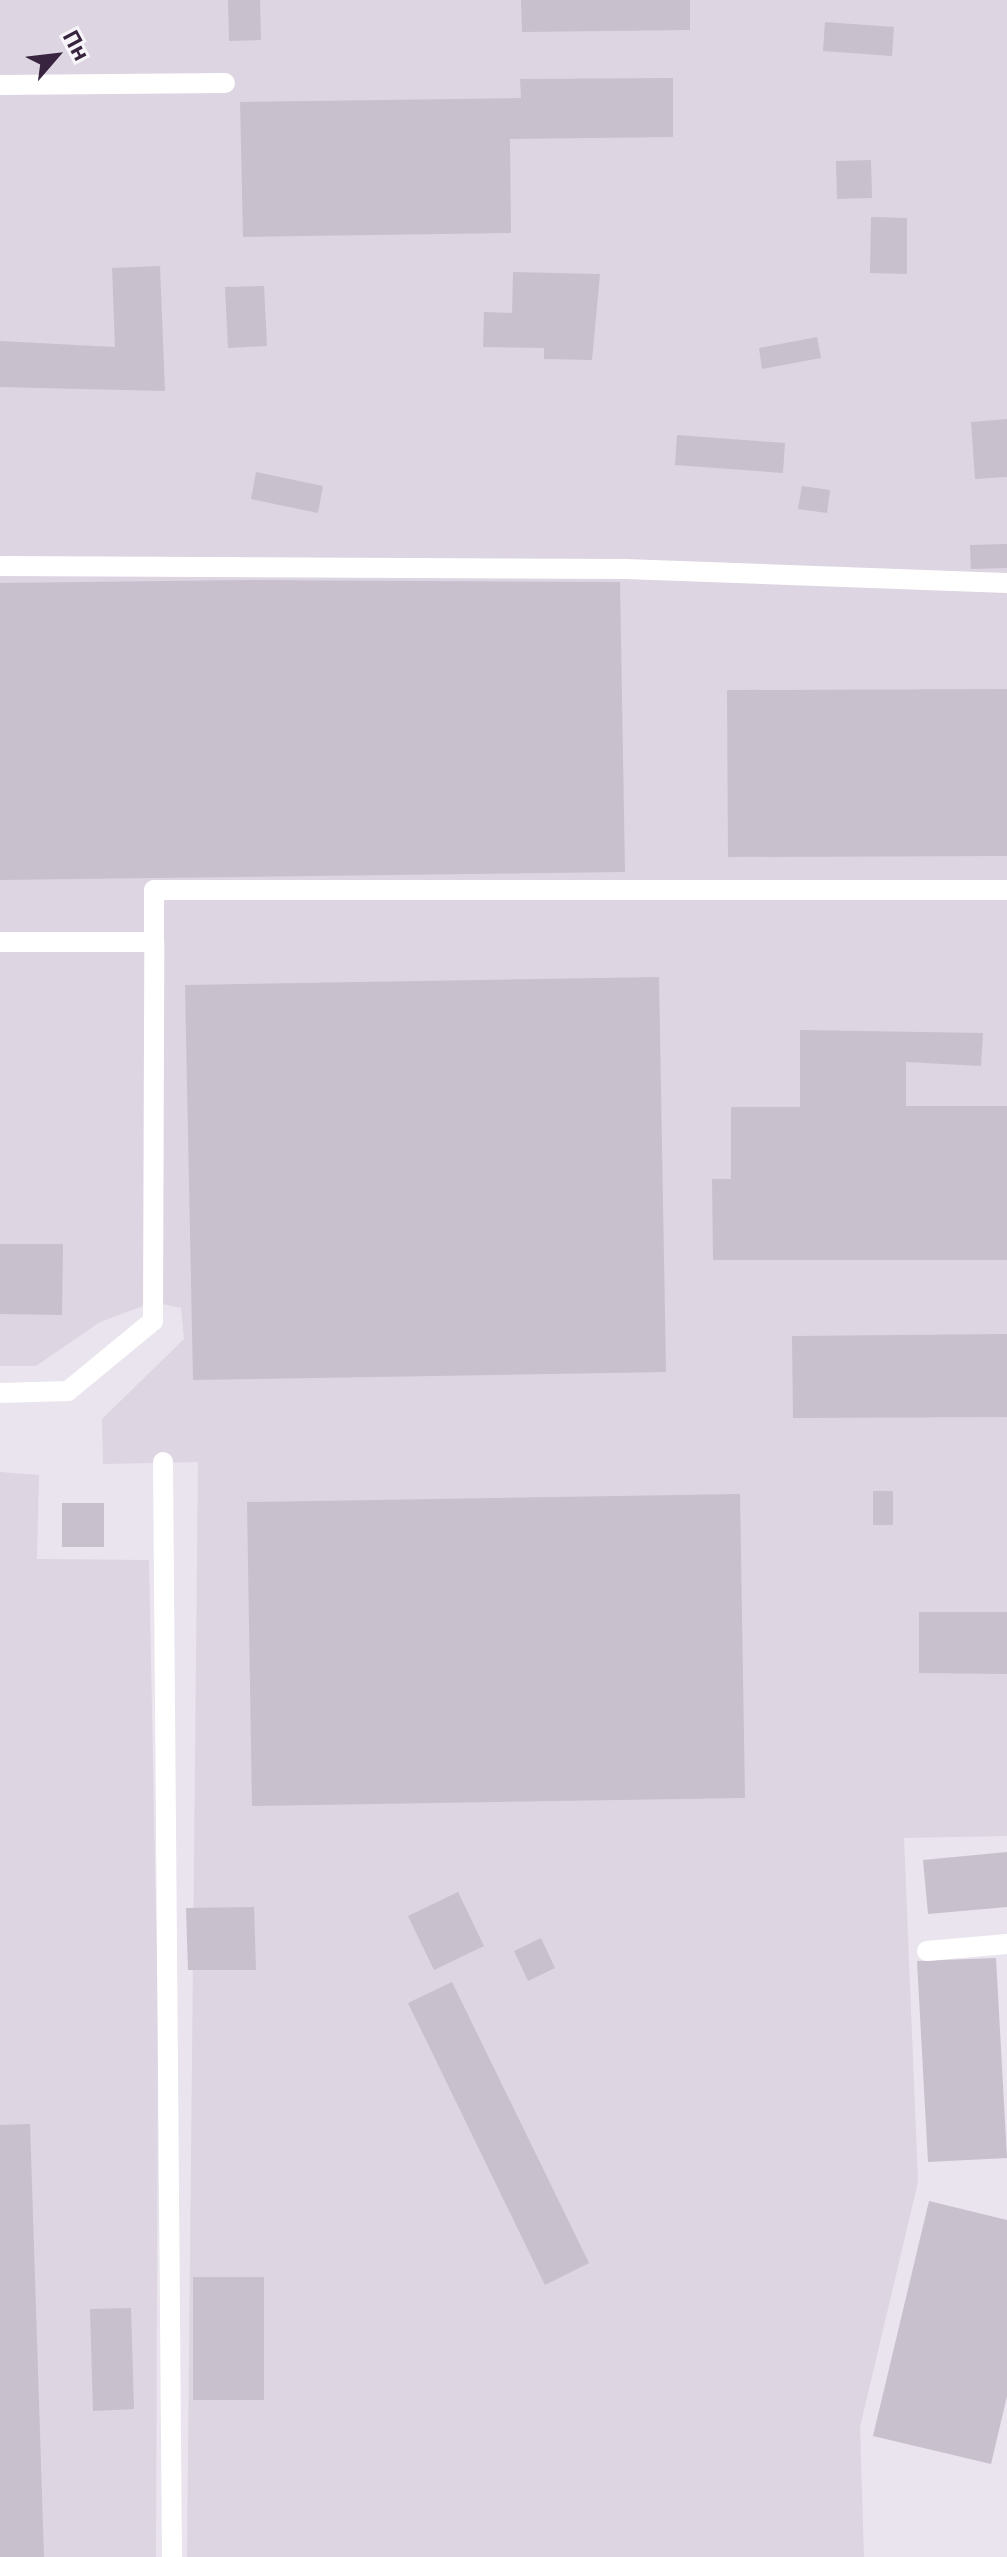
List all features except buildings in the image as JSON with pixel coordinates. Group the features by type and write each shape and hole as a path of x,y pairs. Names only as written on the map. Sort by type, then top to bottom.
{"lane":[{"path":"0,85 225,83"},
{"path":"0,566 625,569 1007,583"},
{"path":"0,1393 68,1391 153,1321 154,890 1007,890"},
{"path":"0,942 154,942"},
{"path":"163,1462 172,2557"},
{"path":"927,1951 1007,1944"}],"shaded area":[{"path":"0,0 1007,0 1007,1836 904,1838 918,2182 860,2427 864,2557 187,2557 198,1462 103,1464 102,1419 184,1339 181,1308 154,1302 100,1322 36,1366 0,1366"},
{"path":"0,1472 39,1475 37,1559 149,1560 158,2016 156,2557 0,2557"}]}
